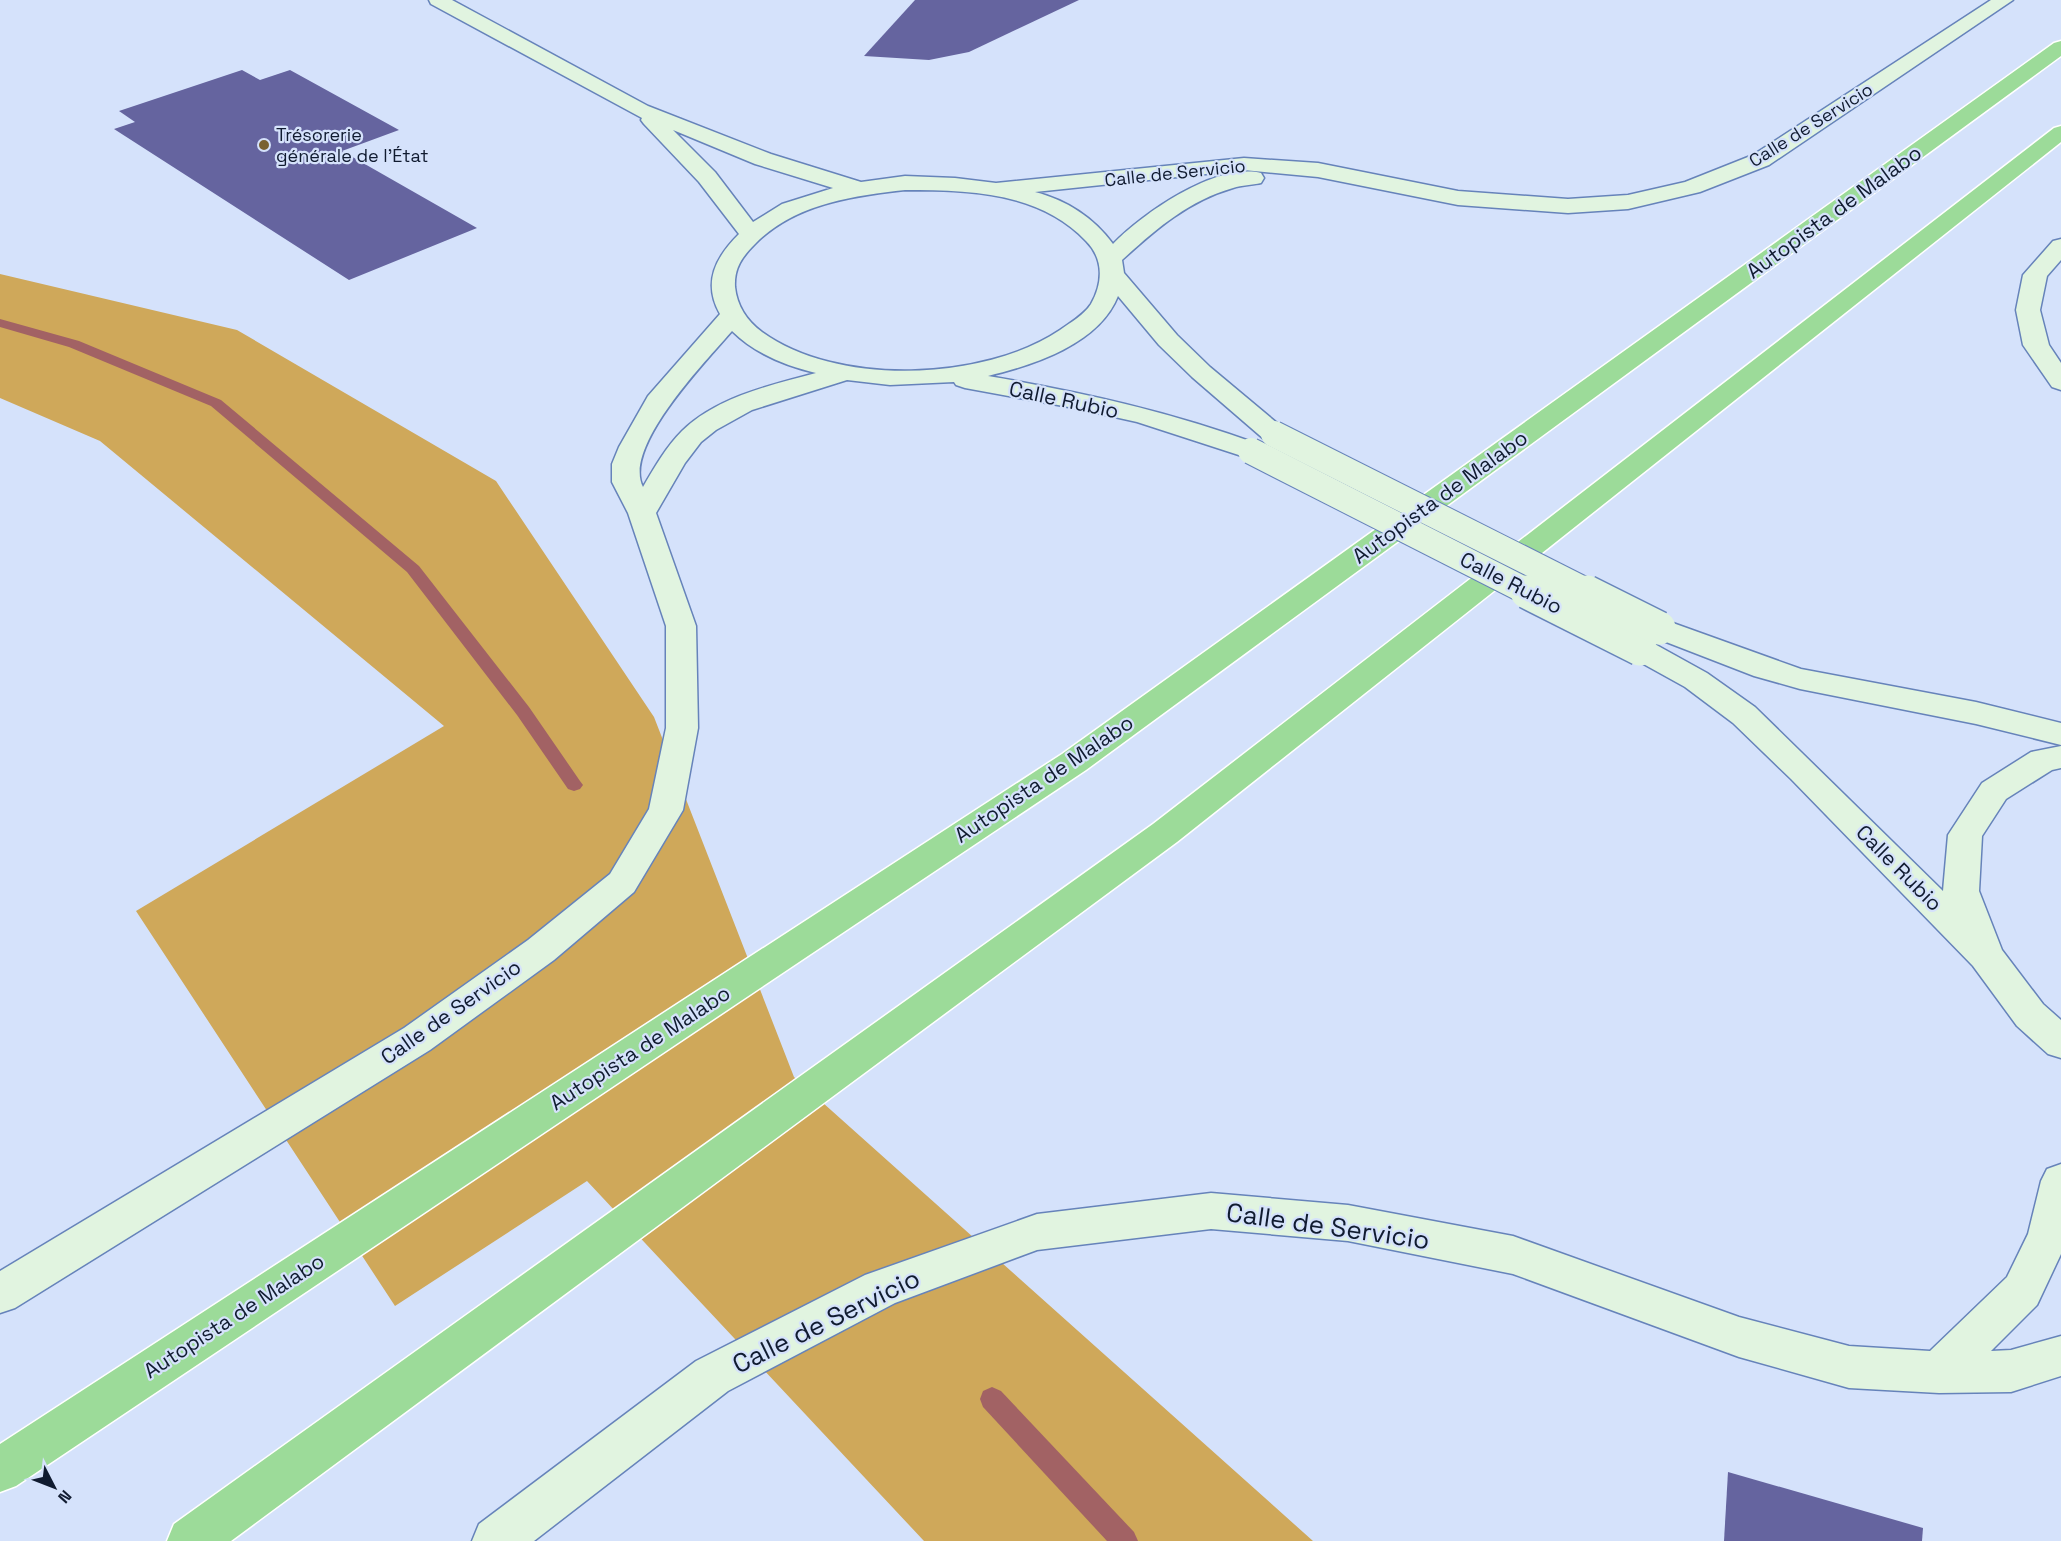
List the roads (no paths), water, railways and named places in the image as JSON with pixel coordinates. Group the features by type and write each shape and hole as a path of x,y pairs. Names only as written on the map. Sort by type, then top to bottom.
{"highway":[{"name":"Autopista de Malabo","path":"0,1470 1074,762 2061,47"},
{"path":"191,1541 1165,833 2061,132"}],"street":[{"path":"438,0 641,110 763,159 858,188"},
{"name":"Calle de Servicio","path":"999,189 1125,178 1244,164 1318,170 1458,198 1568,206 1628,202 1692,187 1761,160 2004,0"},
{"path":"641,110 707,177 750,233"},
{"name":"Calle de Servicio","path":"1112,267 1146,225 1185,201 1219,186 1249,178 1294,175 1350,177"},
{"path":"999,189 953,183 905,183 858,188 807,202 779,214 750,233 728,259 722,287 731,316 756,340 795,360 844,373 892,378 942,376 1010,364 1066,340 1101,310 1112,267"},
{"name":"Calle Rubio","path":"999,189 1051,205 1090,228 1112,267 1168,339 1201,372 1274,434 1650,638 1696,680 1744,716 1803,771 1986,956"},
{"path":"2061,246 2035,275 2028,310 2036,345 2061,382"},
{"name":"Calle de Servicio","path":"0,1294 417,1039 541,950 621,883 666,810 682,728 681,626 642,513 626,482 626,464 632,447 657,402 731,316"},
{"path":"642,513 679,453 692,436 713,419 767,396 844,373"},
{"name":"Calle Rubio","path":"942,376 1008,387 1165,422 1211,435 1251,451 1650,638 1800,679 1976,713 2061,734"},
{"path":"2061,757 2043,760 1994,791 1965,835 1961,891 1986,956 2030,1015 2061,1043"},
{"path":"1940,1372 2022,1292 2049,1235 2061,1181"},
{"name":"Calle de Servicio","path":"496,1541 712,1376 880,1289 1037,1232 1211,1211 1348,1223 1513,1255 1739,1337 1849,1367 1940,1372 2012,1371 2061,1356"}],"waterway":[{"path":"0,323 74,344 216,403 413,569 523,711 574,785"},
{"path":"992,1399 1125,1541"}],"place":[{"name":"Trésorerie générale de l'État","path":"264,145"}]}
